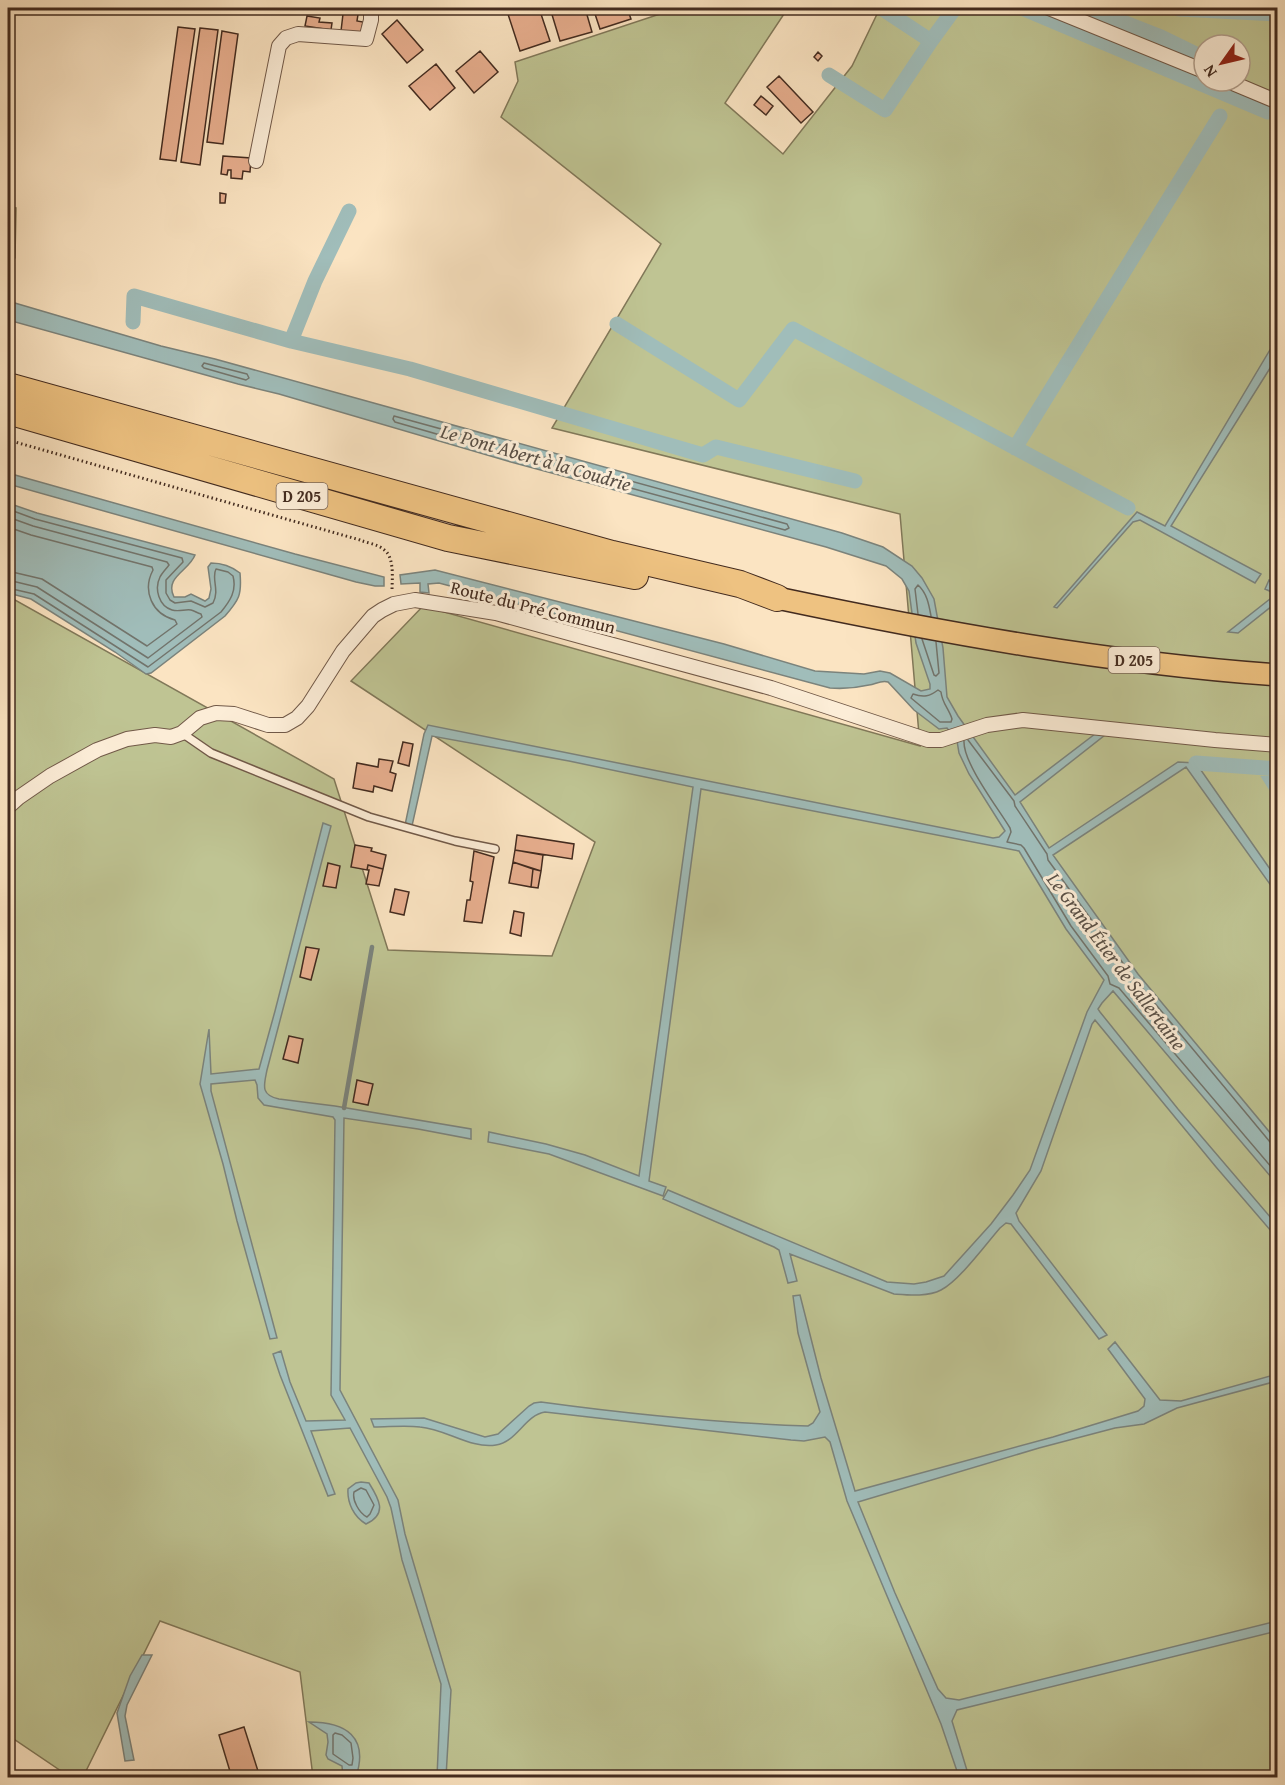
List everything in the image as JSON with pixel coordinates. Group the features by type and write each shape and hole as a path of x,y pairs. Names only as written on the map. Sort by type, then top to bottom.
{"highway":[{"name":"D 205","path":"8,386 612,554 740,584 777,598"},
{"name":"D 205","path":"8,411 448,538 738,595 777,598"}],"main road":[{"name":"D 205","path":"777,598 991,640 1165,664 1278,675"}],"street":[{"path":"256,161 279,46 286,38 298,34 366,39 371,20 371,8"},
{"path":"1049,8 1192,66"},
{"path":"1252,91 1278,102"},
{"name":"Route du Pré Commun","path":"394,604 415,600 496,613 771,688 928,740 941,740 997,723 1023,720 1278,745"},
{"path":"8,807 50,776 97,750 128,739 182,733 200,718 216,713 234,714 268,725 285,725 297,718 308,706 343,651 361,629 382,610 394,604"}],"lane":[{"path":"182,733 210,753 369,817 455,841 495,849"}],"path":[{"path":"8,440 383,548 388,553 390,561 394,604"}],"green space":[{"path":"678,8 788,8 725,103 783,154 852,66 880,8 1277,8 1277,1777 313,1777 300,1672 160,1621 83,1777 70,1777 8,1735 8,596 334,779 388,950 552,956 595,842 351,681 423,606 920,746 900,514 552,428 661,244 501,117 518,81 515,62"},
{"path":"8,207 16,208 15,258 8,264"}],"water":[{"path":"8,301 161,346 842,533 883,547 912,566 934,599 943,648 947,697 1015,795 1095,734 1105,735 1020,802 1049,848 1178,762 1196,763 1277,879 1277,894 1186,767 1053,855 1138,974 1277,1141 1277,1184 1113,991 1102,1003 1098,1009 1100,1012 1178,1109 1277,1225 1277,1238 1095,1020 1041,1171 1016,1213 1019,1221 1107,1335 1099,1339 1011,1224 1006,1223 1000,1228 964,1271 941,1290 924,1295 894,1294 790,1254 797,1281 788,1283 779,1250 663,1199 668,1190 887,1282 914,1284 944,1276 991,1224 1030,1170 1087,1012 1104,980 1066,929 1019,851 701,789 649,1181 666,1187 663,1196 549,1154 488,1142 489,1132 546,1144 585,1155 639,1176 693,787 432,736 412,826 405,825 424,734 428,725 993,838 999,837 1005,831 969,774 959,753 957,741 947,728 939,729 914,710 888,682 854,688 830,688 439,583 428,584 429,593 420,592 420,583 401,584 400,575 435,570 724,644 815,671 890,673 921,691 930,689 930,684 916,643 909,591 902,579 886,566 826,547 511,462 279,394 8,320"},
{"path":"1277,338 1277,357 1171,526 1261,574 1255,583 1140,520 1133,522 1057,608 1054,607 1137,512 1165,526"},
{"path":"8,473 384,577 384,586 356,582 8,484"},
{"path":"8,503 37,513 195,555 172,584 174,597 185,597 191,594 205,601 209,598 211,589 208,567 211,563 223,564 240,573 238,597 225,616 151,673 146,674 31,599 8,593"},
{"path":"1269,580 1277,585 1277,602 1238,633 1228,632 1275,595 1265,589"},
{"path":"323,823 331,826 267,1070 264,1085 266,1092 279,1099 471,1129 471,1139 344,1118 340,1390 398,1500 405,1534 451,1690 446,1777 437,1777 441,1684 402,1560 387,1497 350,1428 311,1431 335,1494 328,1496 273,1354 281,1351 290,1382 306,1421 345,1420 331,1395 335,1120 333,1117 264,1105 258,1098 255,1080 211,1084 277,1338 270,1339 200,1084 209,1029 211,1074 259,1069"},
{"path":"800,1295 821,1378 855,1491 1053,1437 1138,1411 1144,1406 1145,1399 1108,1349 1115,1342 1160,1400 1181,1401 1277,1374 1277,1381 1177,1408 1144,1424 1115,1428 1039,1448 858,1502 938,1689 946,1698 959,1700 1277,1621 1277,1631 957,1710 952,1721 969,1777 959,1777 941,1724 847,1501 830,1442 825,1437 804,1441 791,1440 545,1412 532,1418 503,1443 486,1445 467,1442 430,1429 409,1426 374,1427 371,1419 424,1418 485,1437 498,1434 529,1406 541,1402 674,1417 808,1426 813,1423 820,1412 798,1333 793,1296"},
{"path":"361,1482 369,1483 380,1506 377,1516 366,1524 355,1514 348,1494 348,1489"},
{"path":"142,1655 152,1655 127,1705 125,1716 134,1760 125,1761 117,1713 130,1676"},
{"path":"309,1722 334,1725 351,1734 357,1742 359,1752 356,1777 343,1777 342,1766 328,1759 326,1755 327,1734"}],"building":[{"path":"342,8 359,8 357,21 363,22 361,33 341,31"},
{"path":"506,8 539,8 550,41 520,51"},
{"path":"550,8 585,8 592,32 560,41"},
{"path":"593,8 627,8 631,19 600,29"},
{"path":"307,16 320,18 319,22 332,23 331,30 305,26"},
{"path":"397,20 423,50 407,63 382,34"},
{"path":"178,27 195,29 176,161 160,159"},
{"path":"200,28 218,30 200,165 181,162"},
{"path":"222,31 238,34 223,144 207,142"},
{"path":"480,51 498,72 474,93 456,71"},
{"path":"818,52 822,56 818,61 814,57"},
{"path":"436,64 455,88 430,110 409,86"},
{"path":"779,76 813,112 801,123 767,87"},
{"path":"761,96 773,106 766,115 754,105"},
{"path":"223,156 251,158 250,172 243,171 242,179 231,178 231,170 228,170 227,175 221,174"},
{"path":"220,193 226,194 225,203 220,203"},
{"path":"403,742 413,744 409,766 398,763"},
{"path":"379,759 393,761 390,772 396,774 392,791 374,786 373,792 353,788 357,763 378,767"},
{"path":"517,835 574,844 572,859 515,850"},
{"path":"355,845 372,848 371,851 386,855 383,869 368,865 367,870 351,867"},
{"path":"515,850 543,855 541,871 513,862"},
{"path":"474,851 494,857 482,923 464,921 473,882 470,881"},
{"path":"513,862 533,869 531,887 509,883"},
{"path":"328,863 340,866 336,888 323,886"},
{"path":"368,865 383,869 379,886 366,884"},
{"path":"533,869 541,871 538,888 531,887"},
{"path":"395,889 409,892 404,915 390,912"},
{"path":"514,911 524,913 521,936 510,933"},
{"path":"306,947 319,949 311,980 300,977"},
{"path":"289,1036 303,1039 298,1063 283,1059"},
{"path":"357,1080 373,1084 368,1105 353,1102"},
{"path":"244,1727 258,1771 239,1778 232,1778 219,1735"}],"waterway":[{"path":"829,75 885,110 931,41 881,8"},
{"path":"931,41 955,8"},
{"path":"1022,8 1268,112"},
{"path":"1087,8 1161,37 1192,52"},
{"path":"1179,8 1278,14"},
{"path":"1015,448 1220,116"},
{"path":"349,211 315,281 291,341 410,369 703,455 716,447 855,481"},
{"path":"133,322 134,296 291,341"},
{"path":"617,324 739,400 793,329 1128,508"},
{"path":"1196,763 1278,769"},
{"path":"1264,768 1278,790"},
{"path":"344,1108 372,947"}],"water label":[{"name":"Le Pont Abert à la Coudrie","path":"536,457"},
{"name":"Le Grand Étier de Sallertaine","path":"1117,961"}]}
